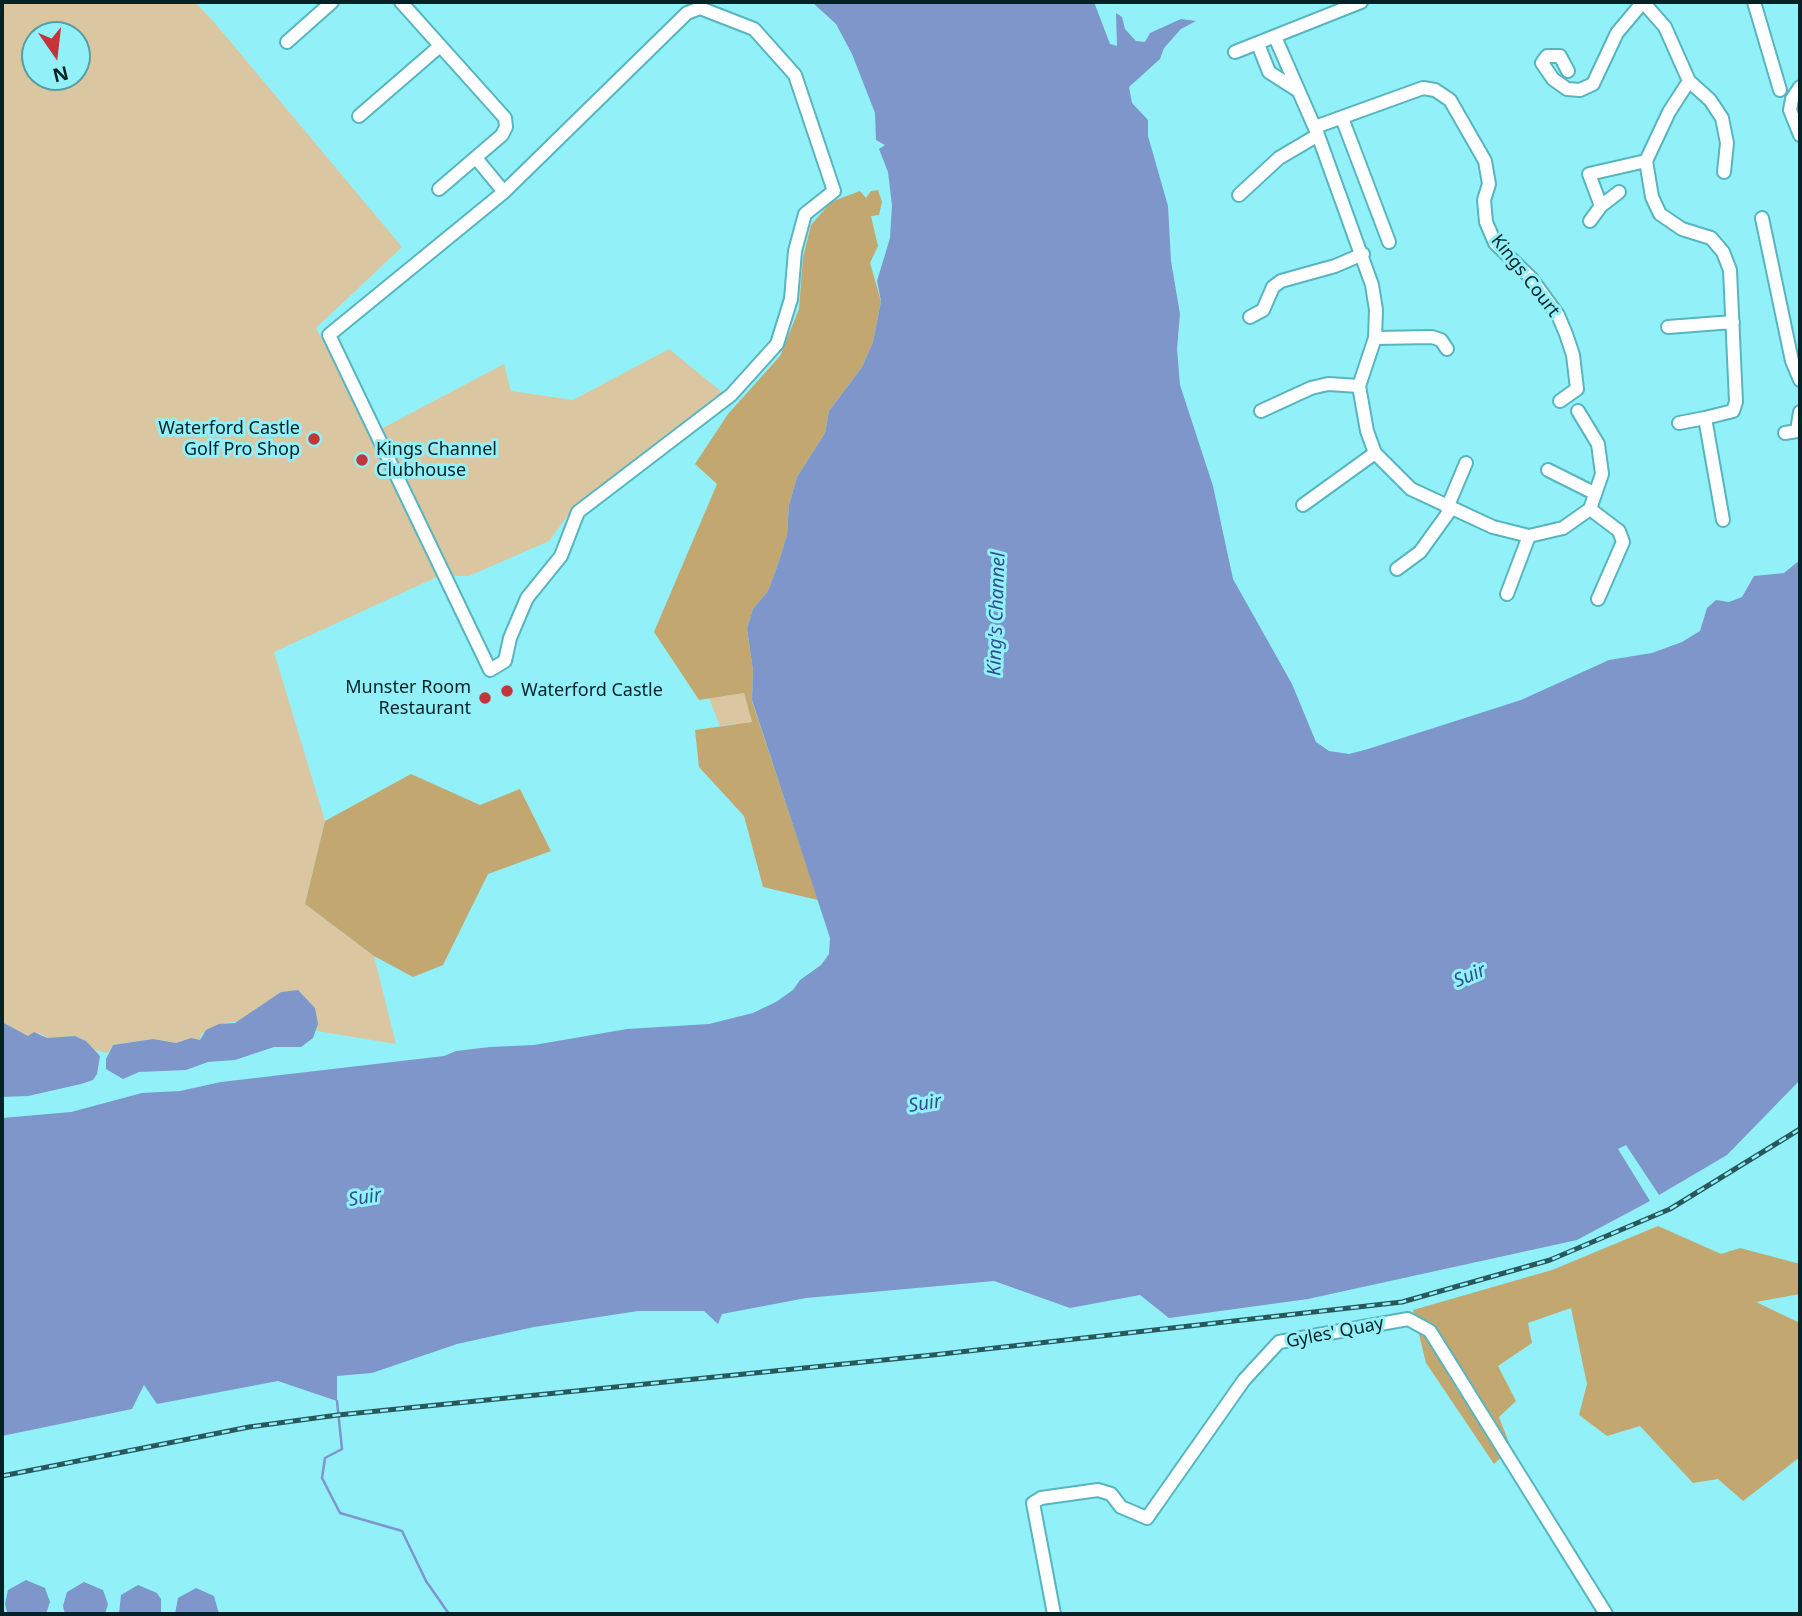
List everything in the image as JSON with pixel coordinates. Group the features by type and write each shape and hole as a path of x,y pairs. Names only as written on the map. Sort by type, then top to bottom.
{"street":[{"path":"286,42 331,2"},
{"path":"401,2 505,118 506,127 502,135 439,189"},
{"path":"1236,52 1361,2"},
{"path":"1567,71 1560,56 1547,56 1542,63 1553,79 1567,89 1580,90 1593,83 1617,33 1643,2 1665,27 1689,81 1710,100 1722,118 1727,143 1724,172"},
{"path":"1754,2 1780,90"},
{"path":"700,8 720,8 754,29 795,75 834,191 804,214 795,251 791,299 777,344 730,395 579,512 561,556 527,598 510,638 505,661 490,670 329,335 504,192 687,13 700,8"},
{"path":"1275,37 1316,131 1363,254 1376,310 1375,338 1359,386 1367,431 1375,453 1411,489 1449,509 1493,527 1529,536 1563,528 1590,509 1602,474 1598,444 1578,411"},
{"path":"1258,44 1269,72 1297,91"},
{"path":"359,116 440,46"},
{"path":"1679,423 1733,411 1736,402 1730,270 1723,252 1711,238 1682,229 1660,214 1652,197 1646,161 1669,112 1689,81"},
{"path":"1800,87 1792,99 1790,110 1800,135"},
{"name":"Kings Court","path":"1316,131 1342,118 1423,88 1435,90 1451,100 1485,161 1489,184 1485,200 1486,222 1494,243 1531,278 1558,315 1566,334 1573,355 1577,389 1560,401"},
{"path":"1342,118 1389,242"},
{"path":"1239,195 1279,158 1316,131"},
{"path":"476,158 504,192"},
{"path":"1601,206 1589,174 1646,161"},
{"path":"1590,221 1601,206 1619,192"},
{"path":"1762,218 1791,361 1800,380"},
{"path":"1250,317 1264,310 1273,287 1281,281 1335,266 1363,254"},
{"path":"1668,327 1733,322"},
{"path":"1375,338 1432,337 1441,340 1447,349"},
{"path":"1261,411 1311,388 1328,384 1359,386"},
{"path":"1785,433 1797,431 1800,412"},
{"path":"1705,418 1723,520"},
{"path":"1303,506 1375,453"},
{"path":"1397,569 1420,552 1449,509 1466,464"},
{"path":"1548,470 1594,493"},
{"path":"1590,509 1619,531 1623,542 1598,599"},
{"path":"1507,594 1529,536"},
{"name":"Gyles' Quay","path":"1054,1614 1033,1503 1041,1498 1098,1490 1111,1494 1121,1507 1147,1518 1244,1380 1279,1342 1408,1319 1430,1331 1606,1614"}],"shaded area":[{"path":"2,2 195,2 402,247 316,328 369,429 379,430 504,364 511,391 573,400 669,349 723,393 572,510 549,541 469,576 439,576 274,652 325,821 305,904 374,956 396,1044 317,1031 315,1008 298,990 281,992 241,1021 225,1023 201,1034 200,1040 191,1038 176,1043 153,1039 113,1045 108,1053 94,1050 86,1041 75,1036 47,1038 40,1033 28,1036 2,1022"},
{"path":"878,190 882,202 879,215 871,216 878,246 870,263 881,301 873,342 862,367 829,411 825,433 797,477 789,505 787,535 778,564 768,591 753,609 747,629 753,670 752,701 818,900 763,887 744,816 699,767 695,730 752,722 744,693 699,700 654,632 717,484 695,464 728,414 780,356 799,309 803,257 811,225 831,202 860,191 866,198 871,191"},
{"path":"744,693 752,722 720,726 709,698"},
{"path":"411,774 480,805 520,789 551,851 488,874 443,965 413,977 374,956 305,904 325,821"},
{"path":"1658,1226 1721,1254 1740,1248 1800,1264 1800,1294 1756,1302 1800,1323 1800,1457 1743,1501 1718,1479 1693,1483 1640,1426 1607,1436 1579,1415 1587,1384 1571,1308 1528,1323 1532,1343 1498,1366 1516,1401 1499,1417 1511,1448 1494,1464 1426,1363 1413,1310 1552,1270"}],"water":[{"path":"812,2 1094,2 1110,44 1117,46 1116,13 1122,17 1125,29 1136,41 1145,42 1150,33 1181,19 1196,21 1181,29 1164,48 1160,59 1129,87 1132,103 1148,120 1148,136 1168,206 1171,261 1180,314 1177,349 1180,385 1213,486 1233,579 1292,684 1316,742 1329,751 1349,754 1368,749 1521,700 1609,660 1652,653 1682,642 1700,631 1707,608 1716,600 1729,602 1742,597 1754,576 1784,573 1800,560 1800,1080 1727,1155 1659,1195 1626,1145 1618,1149 1650,1201 1577,1240 1308,1299 1169,1318 1140,1295 1070,1308 994,1281 806,1298 722,1314 718,1324 704,1311 638,1311 534,1327 457,1344 372,1373 337,1376 337,1401 278,1381 157,1404 144,1385 132,1409 2,1436 2,1118 71,1112 142,1093 180,1091 221,1082 444,1056 456,1051 534,1045 627,1029 709,1024 753,1013 776,1002 821,965 829,954 830,938 752,700 753,670 747,629 753,609 768,591 778,564 787,535 789,505 797,477 825,433 829,411 862,367 873,342 881,301 877,281 890,238 892,205 888,172 879,149 885,145 876,140 875,113 852,54 836,24"},
{"path":"298,990 315,1008 318,1024 313,1038 301,1047 274,1047 235,1060 208,1062 186,1070 139,1072 123,1079 106,1069 106,1059 113,1045 153,1039 176,1043 191,1038 200,1040 206,1030 219,1024 235,1023 281,992"},
{"path":"2,1022 28,1036 34,1032 47,1038 75,1036 86,1041 100,1056 97,1074 93,1080 81,1084 28,1096 2,1097"},
{"path":"26,1580 45,1588 50,1602 46,1614 7,1612 5,1604 8,1590"},
{"path":"84,1582 103,1590 108,1604 105,1614 65,1614 63,1606 67,1592"},
{"path":"138,1585 157,1593 161,1599 161,1614 119,1614 121,1595"},
{"path":"196,1588 214,1596 219,1614 175,1614 178,1598"}],"waterway":[{"path":"337,1401 342,1449 325,1458 322,1478 340,1513 402,1531 426,1581 449,1614"}],"railway":[{"path":"2,1476 249,1427 338,1415 933,1355 1402,1302 1550,1260 1670,1209 1800,1129"}],"place":[{"name":"Waterford Castle Golf Pro Shop","path":"314,439"},
{"name":"Kings Channel Clubhouse","path":"362,460"},
{"name":"Waterford Castle","path":"507,691"},
{"name":"Munster Room Restaurant","path":"485,698"}],"water label":[{"name":"King's Channel","path":"997,614"},
{"name":"Suir","path":"1470,976"},
{"name":"Suir","path":"925,1104"},
{"name":"Suir","path":"365,1198"}]}
